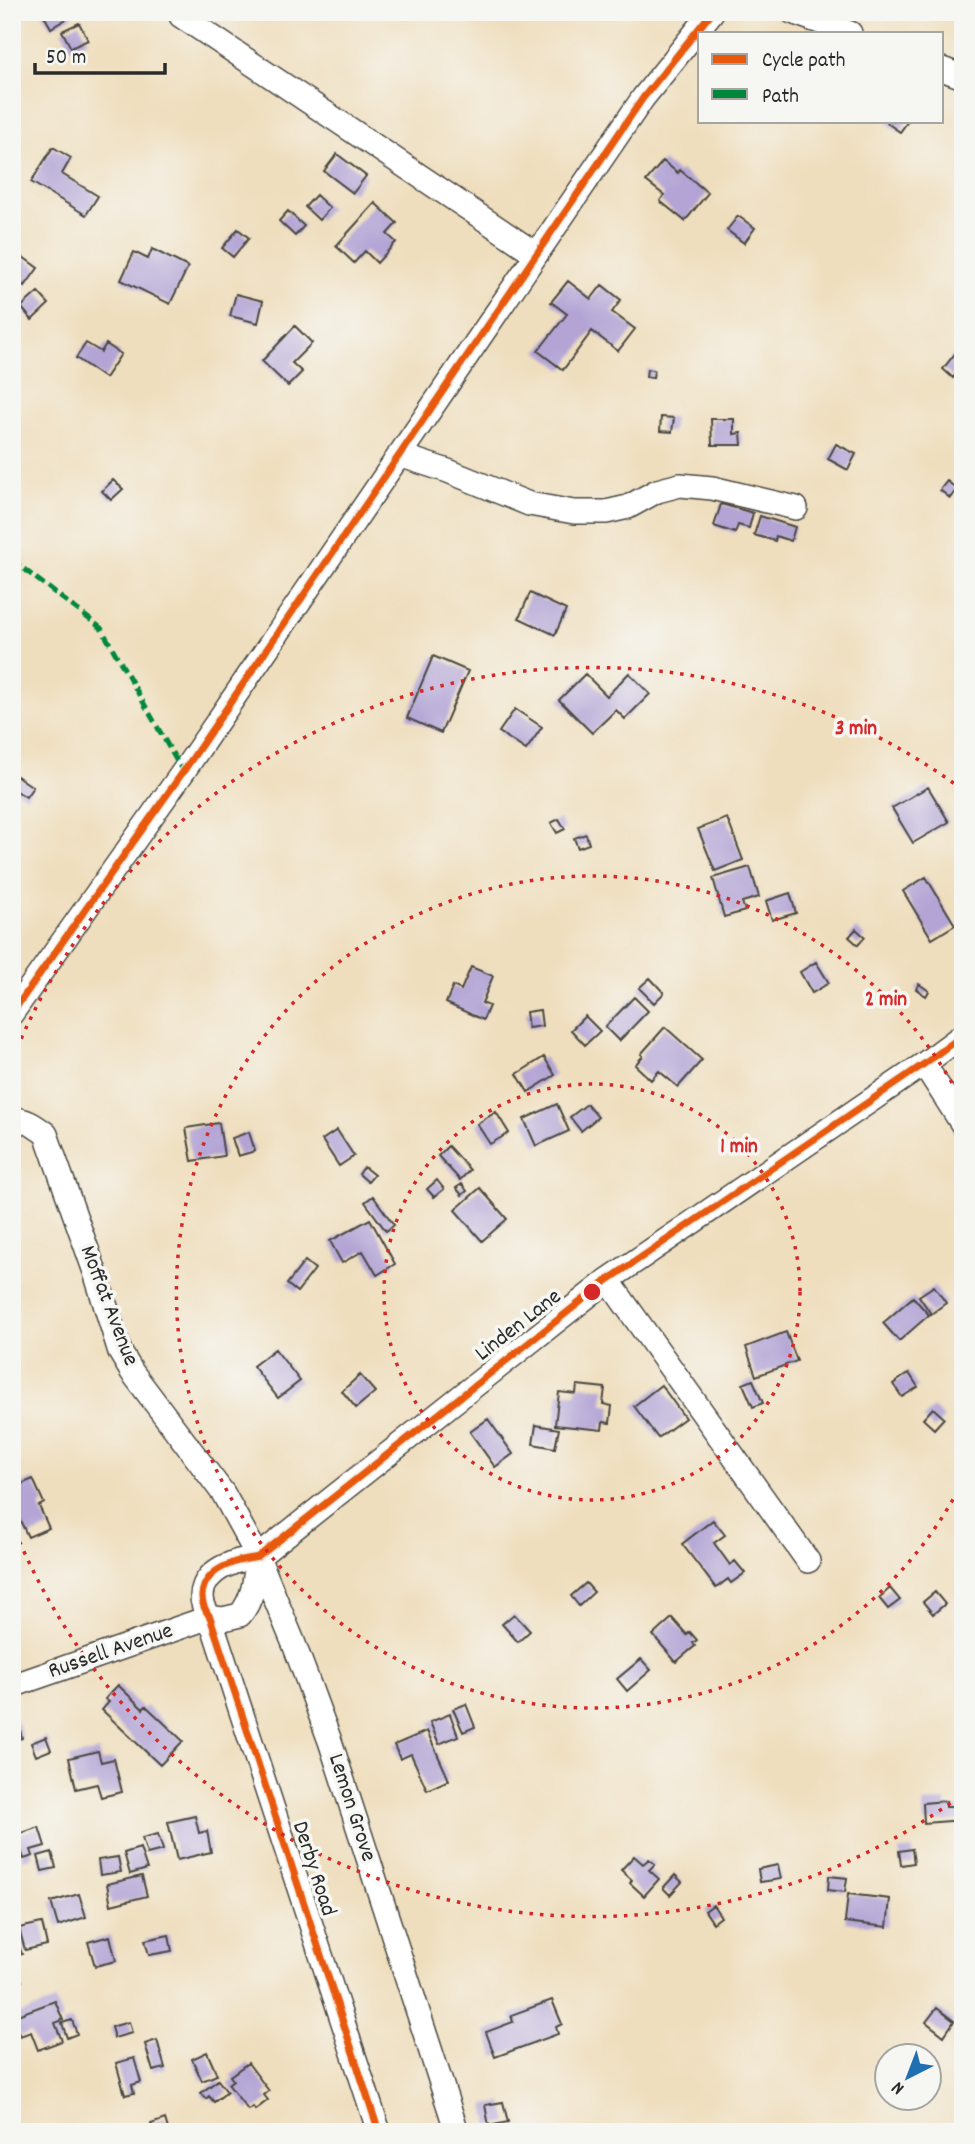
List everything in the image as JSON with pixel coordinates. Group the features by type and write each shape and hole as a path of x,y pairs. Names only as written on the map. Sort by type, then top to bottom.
{"street":[{"path":"12,1013 183,772 643,98 712,12"},
{"path":"792,12 847,32"},
{"path":"181,16 536,254"},
{"path":"944,70 963,77"},
{"path":"399,455 448,471 529,504 574,512 606,512 628,507 657,491 680,485 712,488 796,508"},
{"name":"Linden Lane","path":"210,1618 200,1599 202,1590 216,1571 229,1564 258,1557 608,1280 924,1065 963,1035"},
{"path":"924,1065 963,1125"},
{"name":"Moffat Avenue","path":"12,1119 21,1119 35,1125 46,1134 120,1352 132,1372 223,1493"},
{"path":"608,1280 808,1561"},
{"name":"Lemon Grove","path":"223,1493 258,1557 294,1644 334,1754 457,2132"},
{"path":"258,1557 255,1586 247,1606 268,1619 294,1644"},
{"name":"Russell Avenue","path":"12,1686 210,1618 223,1619 240,1615 247,1606"},
{"name":"Derby Road","path":"210,1618 379,2132"}],"building":[{"path":"42,12 71,12 73,15 51,28"},
{"path":"79,23 88,40 71,48 62,31"},
{"path":"888,122 907,122 900,132"},
{"path":"53,147 71,158 62,174 98,196 86,215 31,182"},
{"path":"337,154 366,176 353,193 324,171"},
{"path":"663,161 678,173 680,170 708,193 685,221 660,201 664,195 646,181"},
{"path":"316,195 330,208 319,220 305,207"},
{"path":"375,203 397,223 387,234 396,242 377,263 365,251 354,263 336,246"},
{"path":"288,211 304,226 295,236 279,221"},
{"path":"738,216 755,228 744,243 727,230"},
{"path":"238,229 249,238 233,257 222,248"},
{"path":"12,249 38,268 25,286 12,276"},
{"path":"152,249 188,267 170,304 121,280 134,252 148,259"},
{"path":"568,281 591,299 602,285 621,300 612,312 635,329 618,351 592,331 563,370 538,351 567,314 551,302"},
{"path":"38,292 49,304 32,320 21,307"},
{"path":"236,294 263,301 258,323 230,316"},
{"path":"295,326 312,343 292,363 302,372 288,386 262,361"},
{"path":"86,343 101,352 106,344 121,354 105,378 76,358"},
{"path":"957,351 963,356 963,366 953,378 943,369"},
{"path":"647,369 654,370 653,378 646,377"},
{"path":"661,417 674,418 672,432 660,431"},
{"path":"711,419 734,419 734,434 741,433 742,445 712,445"},
{"path":"836,444 856,454 848,470 828,459"},
{"path":"113,480 123,489 111,500 102,491"},
{"path":"947,481 957,489 950,498 940,490"},
{"path":"721,504 753,513 749,528 738,525 735,533 714,526"},
{"path":"760,516 795,527 791,541 776,536 775,541 754,535"},
{"path":"530,593 566,610 555,635 519,618"},
{"path":"433,656 468,671 441,733 407,718"},
{"path":"629,673 650,694 625,719 616,710 592,733 559,700 585,674 607,696"},
{"path":"515,709 542,727 526,750 499,732"},
{"path":"17,776 33,787 26,797 12,788"},
{"path":"928,787 949,822 913,843 892,808"},
{"path":"727,818 743,860 715,871 698,829"},
{"path":"559,819 565,829 557,833 551,823"},
{"path":"586,834 589,844 578,848 574,838"},
{"path":"750,867 759,897 742,902 745,911 724,917 713,878"},
{"path":"926,877 955,925 932,939 903,891"},
{"path":"790,893 796,913 772,920 766,901"},
{"path":"856,929 865,937 858,945 849,937"},
{"path":"816,962 829,983 812,993 800,972"},
{"path":"471,967 493,976 482,1003 489,1006 483,1020 446,1003 453,986 461,990"},
{"path":"650,978 664,993 654,1003 639,988"},
{"path":"919,984 929,991 926,996 916,989"},
{"path":"634,997 648,1011 619,1041 605,1027"},
{"path":"540,1010 542,1026 528,1028 526,1012"},
{"path":"585,1016 600,1031 585,1045 571,1030"},
{"path":"665,1027 702,1060 678,1087 659,1071 651,1080 635,1065 643,1056 641,1054"},
{"path":"544,1057 555,1075 528,1092 517,1074"},
{"path":"557,1104 569,1131 536,1146 524,1119"},
{"path":"587,1104 598,1117 581,1131 570,1117"},
{"path":"496,1112 509,1133 490,1144 477,1124"},
{"path":"219,1123 224,1156 192,1161 186,1128"},
{"path":"337,1130 354,1156 339,1166 322,1140"},
{"path":"249,1132 255,1151 238,1156 232,1138"},
{"path":"448,1146 470,1170 460,1180 438,1156"},
{"path":"364,1167 374,1175 368,1182 359,1174"},
{"path":"437,1180 444,1189 434,1197 427,1189"},
{"path":"462,1184 467,1191 462,1195 456,1188"},
{"path":"480,1188 507,1219 482,1241 455,1210"},
{"path":"373,1196 394,1225 386,1231 365,1202"},
{"path":"370,1219 395,1264 377,1275 363,1251 342,1263 330,1241"},
{"path":"305,1261 315,1269 297,1292 287,1284"},
{"path":"934,1286 946,1303 931,1314 919,1296"},
{"path":"913,1297 929,1315 899,1341 883,1323"},
{"path":"786,1332 797,1361 756,1376 746,1347"},
{"path":"275,1349 300,1381 278,1398 253,1366"},
{"path":"909,1373 918,1387 902,1397 893,1384"},
{"path":"360,1375 375,1392 356,1408 342,1391"},
{"path":"753,1380 763,1403 753,1407 743,1384"},
{"path":"577,1385 605,1388 603,1404 612,1406 610,1423 603,1422 602,1430 555,1425 559,1392 576,1394"},
{"path":"661,1385 685,1418 658,1438 634,1406"},
{"path":"933,1408 944,1418 934,1429 923,1419"},
{"path":"488,1419 513,1454 495,1467 470,1432"},
{"path":"536,1425 559,1429 555,1448 533,1444"},
{"path":"33,1479 44,1503 39,1506 49,1528 28,1537 17,1514 12,1516 12,1488"},
{"path":"713,1520 725,1535 714,1543 730,1565 735,1561 745,1573 731,1583 728,1579 716,1588 682,1544"},
{"path":"586,1583 594,1592 579,1606 571,1596"},
{"path":"890,1588 900,1600 888,1609 879,1598"},
{"path":"935,1592 945,1604 933,1614 923,1602"},
{"path":"514,1614 530,1631 518,1642 502,1624"},
{"path":"672,1618 687,1635 690,1632 697,1640 693,1643 695,1646 676,1662 653,1635"},
{"path":"641,1659 651,1670 627,1691 617,1679"},
{"path":"118,1685 143,1709 146,1706 183,1741 160,1765 102,1710 109,1702 105,1699"},
{"path":"466,1704 475,1727 463,1732 453,1709"},
{"path":"450,1714 458,1736 439,1744 430,1722"},
{"path":"18,1722 22,1738 12,1741 12,1723"},
{"path":"427,1731 449,1780 427,1790 411,1754 400,1759 394,1745"},
{"path":"46,1737 51,1750 36,1756 31,1743"},
{"path":"98,1751 101,1762 114,1759 122,1792 101,1797 97,1784 76,1789 69,1758"},
{"path":"946,1801 946,1807 963,1807 963,1820 924,1823 923,1803"},
{"path":"195,1816 199,1833 207,1831 211,1852 177,1860 168,1822"},
{"path":"39,1827 45,1846 31,1850 33,1856 24,1859 16,1835"},
{"path":"158,1834 163,1850 147,1854 142,1838"},
{"path":"140,1848 147,1869 130,1874 124,1853"},
{"path":"912,1849 914,1863 901,1865 899,1851"},
{"path":"52,1852 56,1868 42,1871 38,1856"},
{"path":"634,1856 643,1864 649,1859 655,1864 649,1870 659,1879 644,1896 621,1870"},
{"path":"118,1857 121,1872 100,1875 98,1860"},
{"path":"778,1865 781,1879 760,1882 758,1869"},
{"path":"675,1875 682,1882 670,1895 663,1888"},
{"path":"142,1876 147,1896 111,1905 107,1884"},
{"path":"829,1876 847,1878 845,1892 828,1890"},
{"path":"79,1894 86,1917 58,1926 51,1902"},
{"path":"848,1894 890,1899 887,1927 845,1922"},
{"path":"713,1905 721,1917 713,1923 705,1911"},
{"path":"42,1923 47,1945 25,1950 19,1928"},
{"path":"15,1935 22,1954 12,1957 12,1937"},
{"path":"169,1935 172,1951 149,1955 145,1940"},
{"path":"110,1936 116,1961 95,1966 88,1942"},
{"path":"15,1963 22,1981 12,1984 12,1964"},
{"path":"552,2000 562,2024 556,2027 558,2034 495,2057 486,2032 513,2022 511,2015"},
{"path":"55,2001 63,2020 55,2023 62,2041 38,2050 31,2032 20,2036 12,2017"},
{"path":"937,2008 954,2021 944,2036 926,2022"},
{"path":"72,2020 77,2034 67,2038 62,2023"},
{"path":"129,2022 132,2033 114,2038 111,2027"},
{"path":"157,2040 165,2068 153,2071 145,2044"},
{"path":"207,2052 217,2075 202,2081 192,2059"},
{"path":"134,2058 141,2082 132,2085 134,2093 125,2095 116,2063"},
{"path":"248,2063 269,2091 264,2095 268,2100 255,2110 253,2107 248,2110 228,2084 233,2080 230,2076"},
{"path":"218,2080 227,2092 214,2102 209,2096 206,2099 201,2093"},
{"path":"503,2102 508,2122 489,2126 485,2105"},
{"path":"165,2119 169,2132 154,2132 151,2124"},
{"path":"72,2125 74,2132 53,2132 53,2131"}],"marked path":[{"path":"12,560 101,628 183,772"}],"cycle path":[{"path":"12,1013 183,772 643,98 712,12"},
{"path":"379,2132 210,1617 202,1601 204,1586 221,1568 258,1557 608,1280 963,1035"}]}
